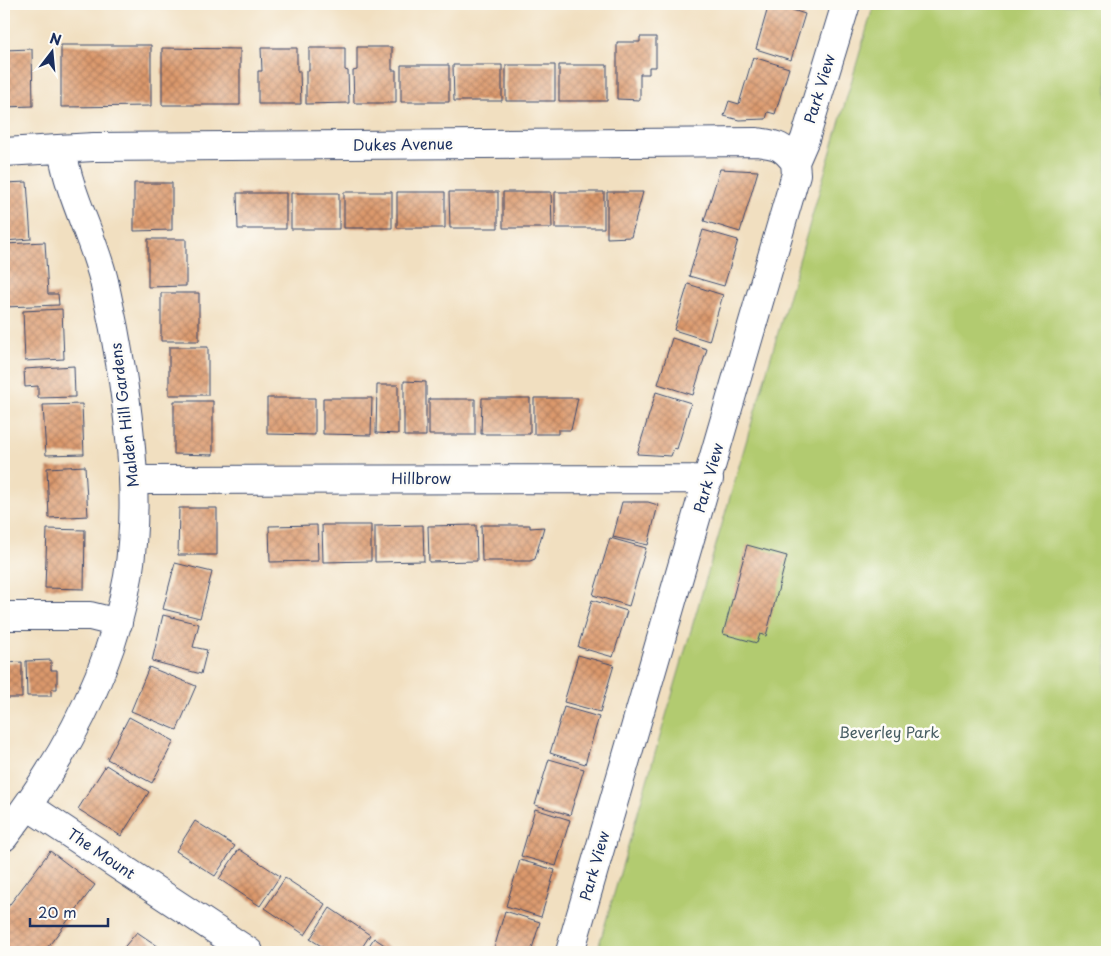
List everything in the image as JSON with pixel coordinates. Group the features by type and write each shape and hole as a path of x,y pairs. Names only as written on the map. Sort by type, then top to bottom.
{"street":[{"name":"Park View","path":"570,952 709,479 796,174 795,162 805,139 846,4"},
{"name":"Dukes Avenue","path":"4,152 62,148 757,142 777,145 787,152 795,162"},
{"name":"Malden Hill Gardens","path":"4,838 28,806 55,764 80,720 102,670 118,623 128,577 132,541 134,480 125,397 112,314 94,249 64,167 62,148"},
{"name":"Hillbrow","path":"134,480 709,479"},
{"path":"4,616 90,616 118,623"},
{"name":"The Mount","path":"28,806 249,952"}],"green space":[{"name":"Beverley Park","path":"874,4 1107,4 1107,952 597,952"}],"building":[{"path":"769,4 805,14 791,60 756,49"},
{"path":"640,37 656,37 656,67 649,67 649,74 640,74 640,100 617,99 617,42 640,42"},
{"path":"61,45 151,45 151,106 61,107"},
{"path":"357,47 392,47 392,70 396,70 396,103 354,103 353,71 357,70"},
{"path":"162,48 240,49 240,105 162,105"},
{"path":"261,48 297,48 297,71 300,71 301,104 258,104 258,71 262,71"},
{"path":"309,48 345,48 345,70 348,71 349,103 306,104 306,71 309,71"},
{"path":"32,49 33,106 4,107 4,50"},
{"path":"753,57 789,68 775,114 768,112 766,119 739,120 724,116 729,101 739,104"},
{"path":"401,65 449,65 449,102 401,102"},
{"path":"453,65 502,65 502,101 454,101"},
{"path":"506,65 555,65 555,101 506,101"},
{"path":"559,65 607,65 607,101 559,101"},
{"path":"720,169 758,171 740,232 704,221"},
{"path":"27,182 31,239 4,241 4,183"},
{"path":"134,183 172,183 172,230 134,231"},
{"path":"344,192 392,192 392,228 344,228"},
{"path":"397,192 445,192 445,228 397,228"},
{"path":"449,192 498,192 498,228 450,228"},
{"path":"503,192 551,192 552,228 503,228"},
{"path":"555,192 604,192 604,228 555,228"},
{"path":"607,192 643,192 631,237 607,238"},
{"path":"237,193 286,193 286,229 238,229"},
{"path":"291,193 339,193 339,229 291,229"},
{"path":"703,230 738,240 724,286 689,276"},
{"path":"148,239 186,239 186,286 148,287"},
{"path":"45,242 48,294 58,294 59,305 4,307 4,244"},
{"path":"688,284 723,295 709,341 674,330"},
{"path":"161,293 199,293 199,341 161,341"},
{"path":"62,309 64,359 25,361 23,311"},
{"path":"672,338 707,349 693,395 658,384"},
{"path":"169,347 208,347 208,395 169,395"},
{"path":"74,366 75,397 38,398 38,386 25,387 24,369"},
{"path":"404,381 426,382 426,436 404,436"},
{"path":"377,385 398,385 398,434 376,433"},
{"path":"656,392 691,403 677,449 674,448 671,456 637,454"},
{"path":"267,398 315,398 315,435 267,434"},
{"path":"323,398 372,398 371,435 323,434"},
{"path":"482,398 530,398 530,434 481,434"},
{"path":"534,398 578,398 571,430 558,430 558,434 534,434"},
{"path":"429,399 475,399 475,435 429,435"},
{"path":"174,401 213,401 213,455 174,454"},
{"path":"82,404 84,454 46,455 43,405"},
{"path":"85,466 88,516 49,518 47,468"},
{"path":"622,502 648,502 658,505 648,545 613,537"},
{"path":"179,508 217,508 217,555 178,555"},
{"path":"317,525 318,561 270,562 269,526"},
{"path":"322,525 371,525 371,561 323,562"},
{"path":"423,525 424,561 375,562 375,526"},
{"path":"476,525 477,561 429,562 428,526"},
{"path":"481,525 530,525 530,528 544,527 535,559 530,561 482,561"},
{"path":"47,529 85,530 84,589 45,588"},
{"path":"610,538 646,548 629,606 593,595"},
{"path":"747,545 787,556 766,636 760,634 757,643 723,634"},
{"path":"175,563 212,572 200,618 163,609"},
{"path":"592,600 627,611 613,657 578,647"},
{"path":"163,615 199,624 193,647 207,650 201,674 152,661"},
{"path":"578,655 614,665 600,712 564,702"},
{"path":"51,660 51,670 57,670 57,689 51,689 51,696 27,696 26,661"},
{"path":"22,662 22,698 4,698 4,663"},
{"path":"149,667 196,686 177,730 131,711"},
{"path":"564,707 599,717 585,764 550,753"},
{"path":"129,717 174,741 152,783 107,759"},
{"path":"549,759 584,769 570,815 535,805"},
{"path":"106,765 149,792 121,836 78,809"},
{"path":"535,809 570,820 556,866 521,856"},
{"path":"195,821 235,846 215,876 176,851"},
{"path":"239,849 280,876 260,906 219,879"},
{"path":"50,851 95,885 44,952 4,952 4,912"},
{"path":"520,860 555,870 541,917 506,906"},
{"path":"285,878 325,904 305,935 265,908"},
{"path":"330,908 370,935 359,952 331,952 310,939"},
{"path":"505,911 540,922 531,952 493,952"},
{"path":"137,932 162,949 159,952 120,952"},
{"path":"374,938 395,952 365,952"}]}
